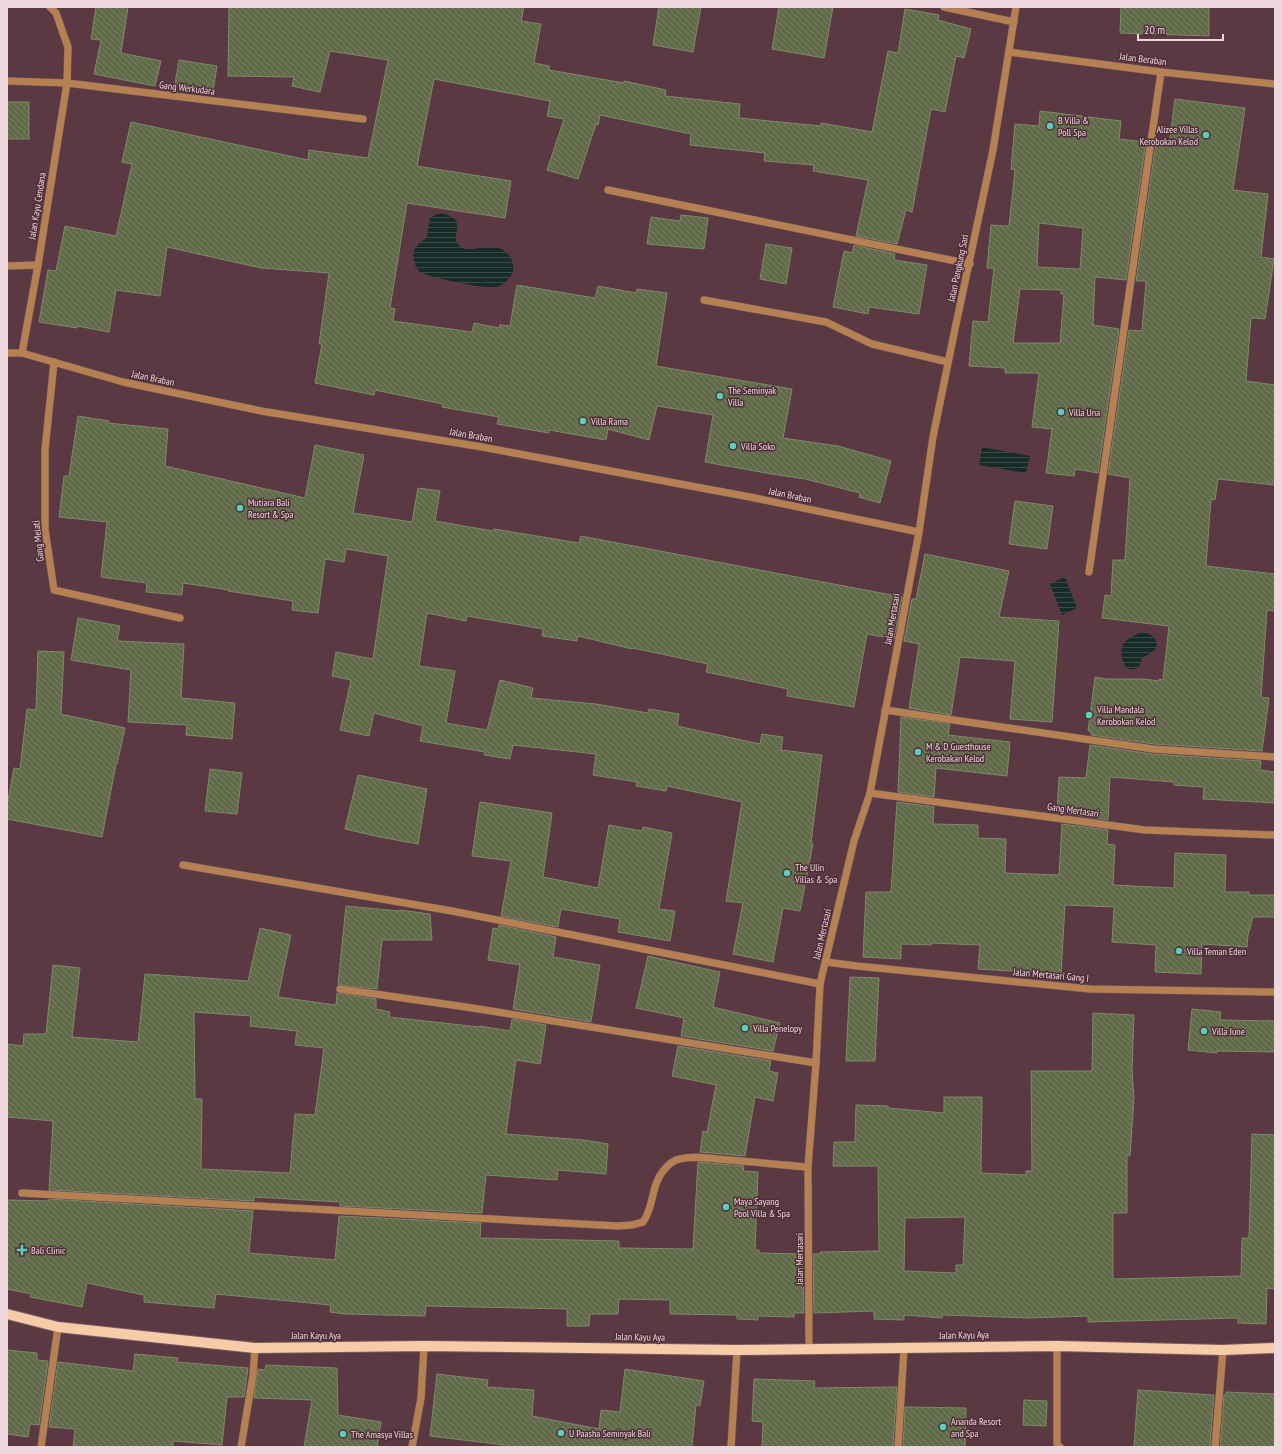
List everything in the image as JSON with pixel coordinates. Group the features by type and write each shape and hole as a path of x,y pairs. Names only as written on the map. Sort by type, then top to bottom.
{"main road":[{"name":"Jalan Kayu Aya","path":"7,1314 58,1326 255,1348 424,1346 737,1350 1057,1346 1223,1350 1275,1348"}],"street":[{"name":"Jalan Kayu Cendana","path":"22,353 38,265 67,83 68,47 56,12 50,7"},
{"path":"944,7 1014,22"},
{"name":"Jalan Pangkung Sari","path":"918,532 933,437 994,150 1016,7"},
{"name":"Jalan Beraban","path":"1009,52 1161,72 1275,84"},
{"path":"1089,572 1161,72"},
{"name":"Gang Werkudara","path":"7,81 67,83 363,119"},
{"path":"608,190 970,264"},
{"path":"7,266 38,265"},
{"path":"704,300 826,322 872,344 948,362"},
{"path":"7,353 22,353"},
{"name":"Jalan Braban","path":"22,353 123,382 261,411 498,450 750,497 918,532"},
{"name":"Gang Melati","path":"54,362 45,450 45,530 54,590 180,618"},
{"name":"Jalan Mertasari","path":"809,1349 808,1167 820,984 854,841 870,793 918,532"},
{"path":"885,710 1153,749 1275,757"},
{"name":"Gang Mertasari","path":"870,793 1145,830 1275,835"},
{"path":"184,865 452,911 820,984"},
{"name":"Jalan Mertasari Gang I","path":"826,962 1090,989 1275,992"},
{"path":"340,988 816,1063"},
{"path":"22,1193 618,1226 632,1225 643,1222 649,1213 651,1201 661,1173 672,1162 678,1159 710,1158 808,1167"},
{"path":"41,1447 58,1326"},
{"path":"412,1447 420,1398 424,1346"},
{"path":"1057,1346 1057,1444 1060,1447"},
{"path":"241,1447 253,1375 255,1348"},
{"path":"898,1447 904,1348"},
{"path":"731,1447 737,1350"},
{"path":"1215,1447 1223,1350"}],"shaded area":[{"path":"437,214 447,214 455,220 457,223 456,241 463,248 497,247 504,250 512,260 513,264 513,272 508,279 498,286 489,287 457,282 420,272 415,263 413,256 414,252 418,245 427,238 430,218"},
{"path":"982,447 1030,456 1026,473 979,465"},
{"path":"1065,577 1077,608 1062,615 1050,584"},
{"path":"1141,632 1147,633 1154,637 1157,646 1154,651 1142,658 1139,667 1130,669 1126,667 1122,658 1122,648 1124,643"}],"building":[{"path":"96,7 128,7 121,53 161,61 155,86 94,74 101,40 91,39"},
{"path":"229,7 524,7 521,21 541,24 534,63 549,66 549,70 624,83 624,81 666,90 665,96 740,104 739,118 821,126 821,123 872,132 888,51 898,53 905,9 939,15 938,20 971,29 964,58 956,56 945,112 931,109 912,212 906,210 897,244 856,236 868,180 813,171 814,165 764,161 765,153 690,145 691,134 600,115 598,125 596,124 578,179 547,170 564,119 547,116 550,101 434,79 417,166 511,181 505,218 407,203 390,308 395,309 393,321 472,332 474,323 499,328 500,325 510,326 517,285 595,298 598,286 636,293 637,289 667,293 656,366 792,389 783,438 838,446 891,461 880,503 859,497 860,493 805,479 705,462 713,415 657,406 649,440 608,429 606,440 549,430 549,433 497,424 499,417 442,407 443,404 375,390 374,395 315,383 322,344 319,344 329,273 261,268 167,247 160,296 116,290 109,332 77,326 77,328 39,322 48,270 56,271 65,226 116,236 132,164 122,162 131,122 308,160 309,150 368,158 388,60 330,51 320,92 292,86 294,77 228,76"},
{"path":"659,7 701,7 693,52 653,45"},
{"path":"779,7 833,7 824,58 772,49"},
{"path":"1121,7 1209,7 1209,36 1120,33"},
{"path":"179,60 217,66 213,91 175,84"},
{"path":"1175,99 1245,108 1233,190 1268,194 1261,257 1274,259 1265,319 1251,318 1246,381 1275,385 1275,485 1218,479 1215,500 1211,499 1206,566 1275,574 1275,611 1267,610 1261,697 1269,698 1262,751 1154,744 1091,735 1091,731 1088,731 1095,677 1107,679 1163,680 1169,626 1102,618 1105,595 1111,596 1113,560 1125,560 1130,478 1108,474 1129,330 1142,331 1146,281 1136,281 1156,143 1169,145"},
{"path":"7,102 29,102 29,139 7,139"},
{"path":"1040,111 1121,121 1119,139 1146,142 1126,280 1095,277 1093,325 1119,329 1098,473 1075,469 1074,476 1046,473 1052,429 1032,427 1039,373 1005,373 1005,368 969,366 973,321 988,322 994,268 987,268 991,225 1009,226 1015,170 1011,169 1015,124 1039,126","holes":["1039,223 1083,228 1080,269 1037,267","1020,289 1061,290 1061,294 1064,294 1060,343 1013,343"]},
{"path":"681,215 708,218 704,249 647,244 651,217 680,221"},
{"path":"766,244 792,248 786,284 760,279"},
{"path":"854,245 895,254 894,260 927,265 919,314 869,307 868,314 833,307 844,251 852,253"},
{"path":"78,416 109,421 108,423 168,429 165,466 305,498 315,445 364,455 353,513 412,522 418,488 440,491 435,521 579,543 581,536 902,597 894,639 867,634 854,707 787,696 788,689 706,672 708,664 632,649 578,636 577,641 542,636 543,629 467,616 466,621 427,613 419,666 455,671 446,723 487,730 500,680 533,688 531,698 596,704 648,713 649,709 679,714 677,726 760,744 762,734 783,737 781,750 822,755 811,843 813,844 800,911 783,908 773,962 733,954 743,903 726,901 742,802 667,786 666,791 636,786 637,782 593,775 596,754 513,745 510,759 484,755 485,752 420,741 423,726 374,713 369,736 340,730 351,680 332,676 336,652 373,659 388,556 346,549 344,562 325,559 318,613 292,610 293,601 228,591 229,590 183,583 182,595 146,592 147,583 101,577 107,522 59,517 64,476 69,476"},
{"path":"1015,501 1053,506 1047,549 1009,544"},
{"path":"925,554 1009,571 999,617 1059,621 1052,722 1010,719 1015,661 960,657 951,715 909,708 919,644 904,641 912,599 916,599"},
{"path":"78,618 120,626 117,641 184,644 181,698 235,703 232,739 186,735 187,725 128,722 131,670 71,660"},
{"path":"38,651 64,652 61,714 125,728 116,764 102,837 7,819 7,806 14,768 20,769 27,709 36,710"},
{"path":"901,717 950,724 948,735 1010,742 1007,776 936,768 934,797 898,792"},
{"path":"1090,745 1152,754 1261,761 1260,770 1275,772 1275,803 1203,799 1204,787 1174,785 1174,782 1110,777 1108,820 1057,812 1059,777 1086,778"},
{"path":"210,769 242,773 237,814 205,811"},
{"path":"358,775 427,789 418,844 345,829"},
{"path":"480,802 552,813 543,877 598,888 609,825 642,831 643,827 672,833 659,909 675,911 670,941 618,932 620,919 561,909 558,927 501,916 511,861 472,856"},
{"path":"897,802 934,807 933,824 978,825 978,838 1006,839 1005,873 1059,875 1062,824 1108,830 1107,844 1115,845 1113,885 1174,888 1175,853 1226,855 1225,892 1249,892 1249,895 1275,895 1275,917 1253,917 1248,935 1247,947 1202,944 1201,974 1155,972 1156,945 1112,942 1114,907 1065,905 1061,974 978,969 980,945 931,943 931,945 901,944 901,959 863,957 866,892 891,892"},
{"path":"346,906 430,914 432,940 382,940 377,989 338,985"},
{"path":"499,925 556,937 553,957 600,965 591,1022 513,1009 520,965 488,960 493,928 498,929"},
{"path":"260,928 291,935 278,997 336,1005 337,993 376,999 376,1009 390,1012 389,1017 480,1026 510,1031 512,1019 546,1025 540,1064 516,1060 506,1134 584,1140 608,1144 606,1174 558,1170 557,1180 486,1175 482,1213 340,1206 340,1202 254,1197 254,1201 49,1190 53,1121 7,1117 7,1044 23,1046 24,1034 46,1034 53,965 80,968 72,1037 138,1042 145,974 248,981","holes":["194,1012 251,1016 250,1026 297,1031 295,1045 324,1048 315,1115 295,1114 290,1173 201,1169 202,1099 195,1099"]},
{"path":"648,956 720,972 713,1007 780,1023 773,1051 681,1036 684,1018 636,1008"},
{"path":"850,977 879,978 875,1061 846,1061"},
{"path":"1192,1009 1221,1012 1220,1020 1275,1021 1275,1052 1217,1051 1217,1053 1188,1050"},
{"path":"1093,1013 1134,1015 1132,1071 1134,1098 1130,1156 1127,1155 1127,1213 1113,1213 1113,1279 1241,1276 1242,1238 1249,1238 1252,1134 1275,1135 1275,1289 1267,1288 1266,1324 1238,1323 1238,1318 1088,1322 1088,1316 1029,1318 943,1315 942,1318 904,1315 904,1320 874,1319 874,1311 814,1313 813,1254 820,1254 820,1252 879,1251 878,1166 833,1166 834,1142 855,1142 856,1105 888,1106 888,1108 944,1113 944,1097 982,1097 981,1173 1026,1175 1026,1171 1032,1171 1031,1071 1092,1071","holes":["965,1217 963,1265 956,1265 956,1273 904,1271 905,1218"]},
{"path":"678,1046 771,1061 769,1071 778,1073 773,1101 755,1097 745,1156 700,1152 703,1131 707,1132 716,1085 672,1076"},
{"path":"698,1162 744,1166 743,1171 758,1172 755,1250 759,1250 759,1253 803,1254 804,1313 794,1313 794,1317 758,1316 758,1320 737,1319 737,1315 670,1314 670,1300 619,1299 618,1314 590,1314 589,1326 567,1326 567,1309 426,1306 425,1316 345,1314 330,1312 331,1305 216,1294 214,1308 144,1302 144,1295 87,1283 82,1307 30,1297 31,1294 7,1289 7,1200 49,1201 49,1199 253,1211 249,1253 335,1260 339,1216 481,1223 480,1238 619,1241 619,1248 693,1249"},
{"path":"7,1350 37,1353 37,1360 48,1361 39,1425 30,1424 28,1437 7,1434"},
{"path":"135,1354 178,1358 177,1362 248,1368 244,1397 227,1397 222,1445 173,1441 173,1447 73,1447 75,1429 49,1427 58,1362 133,1371"},
{"path":"266,1365 337,1368 338,1415 381,1422 377,1447 304,1447 312,1400 254,1398 258,1369 265,1370"},
{"path":"625,1369 704,1381 700,1406 696,1405 692,1447 504,1447 504,1445 430,1436 437,1374 488,1380 487,1387 534,1390 532,1416 599,1429 601,1410 620,1412"},
{"path":"754,1379 815,1381 814,1388 897,1387 893,1447 762,1447 763,1422 752,1421"},
{"path":"1138,1390 1214,1395 1210,1447 1134,1447"},
{"path":"1226,1392 1275,1394 1275,1447 1220,1447 1224,1395 1226,1395"},
{"path":"1024,1400 1047,1401 1046,1426 1023,1425"},
{"name":"Ananda Resort and Spa","path":"905,1407 966,1408 965,1447 903,1447"}],"place":[{"name":"B Villa & Poll Spa","path":"1050,126"},
{"name":"Alizee Villas Kerobokan Kelod","path":"1206,135"},
{"name":"The Seminyak Villa","path":"720,396"},
{"name":"Villa Una","path":"1061,412"},
{"name":"Villa Rama","path":"583,421"},
{"name":"Villa Soko","path":"733,446"},
{"name":"Mutiara Bali Resort & Spa","path":"240,508"},
{"name":"Villa Mandala Kerobokan Kelod","path":"1089,715"},
{"name":"M & D Guesthouse Kerobakan Kelod","path":"918,752"},
{"name":"The Ulin Villas & Spa","path":"787,873"},
{"name":"Villa Teman Eden","path":"1179,951"},
{"name":"Villa Penelopy","path":"745,1028"},
{"name":"Villa June","path":"1204,1031"},
{"name":"Maya Sayang Pool Villa & Spa","path":"726,1207"},
{"name":"Bali Clinic","path":"22,1250"},
{"name":"Ananda Resort and Spa","path":"943,1427"},
{"name":"U Paasha Seminyak Bali","path":"561,1433"},
{"name":"The Amasya Villas","path":"343,1434"}]}
